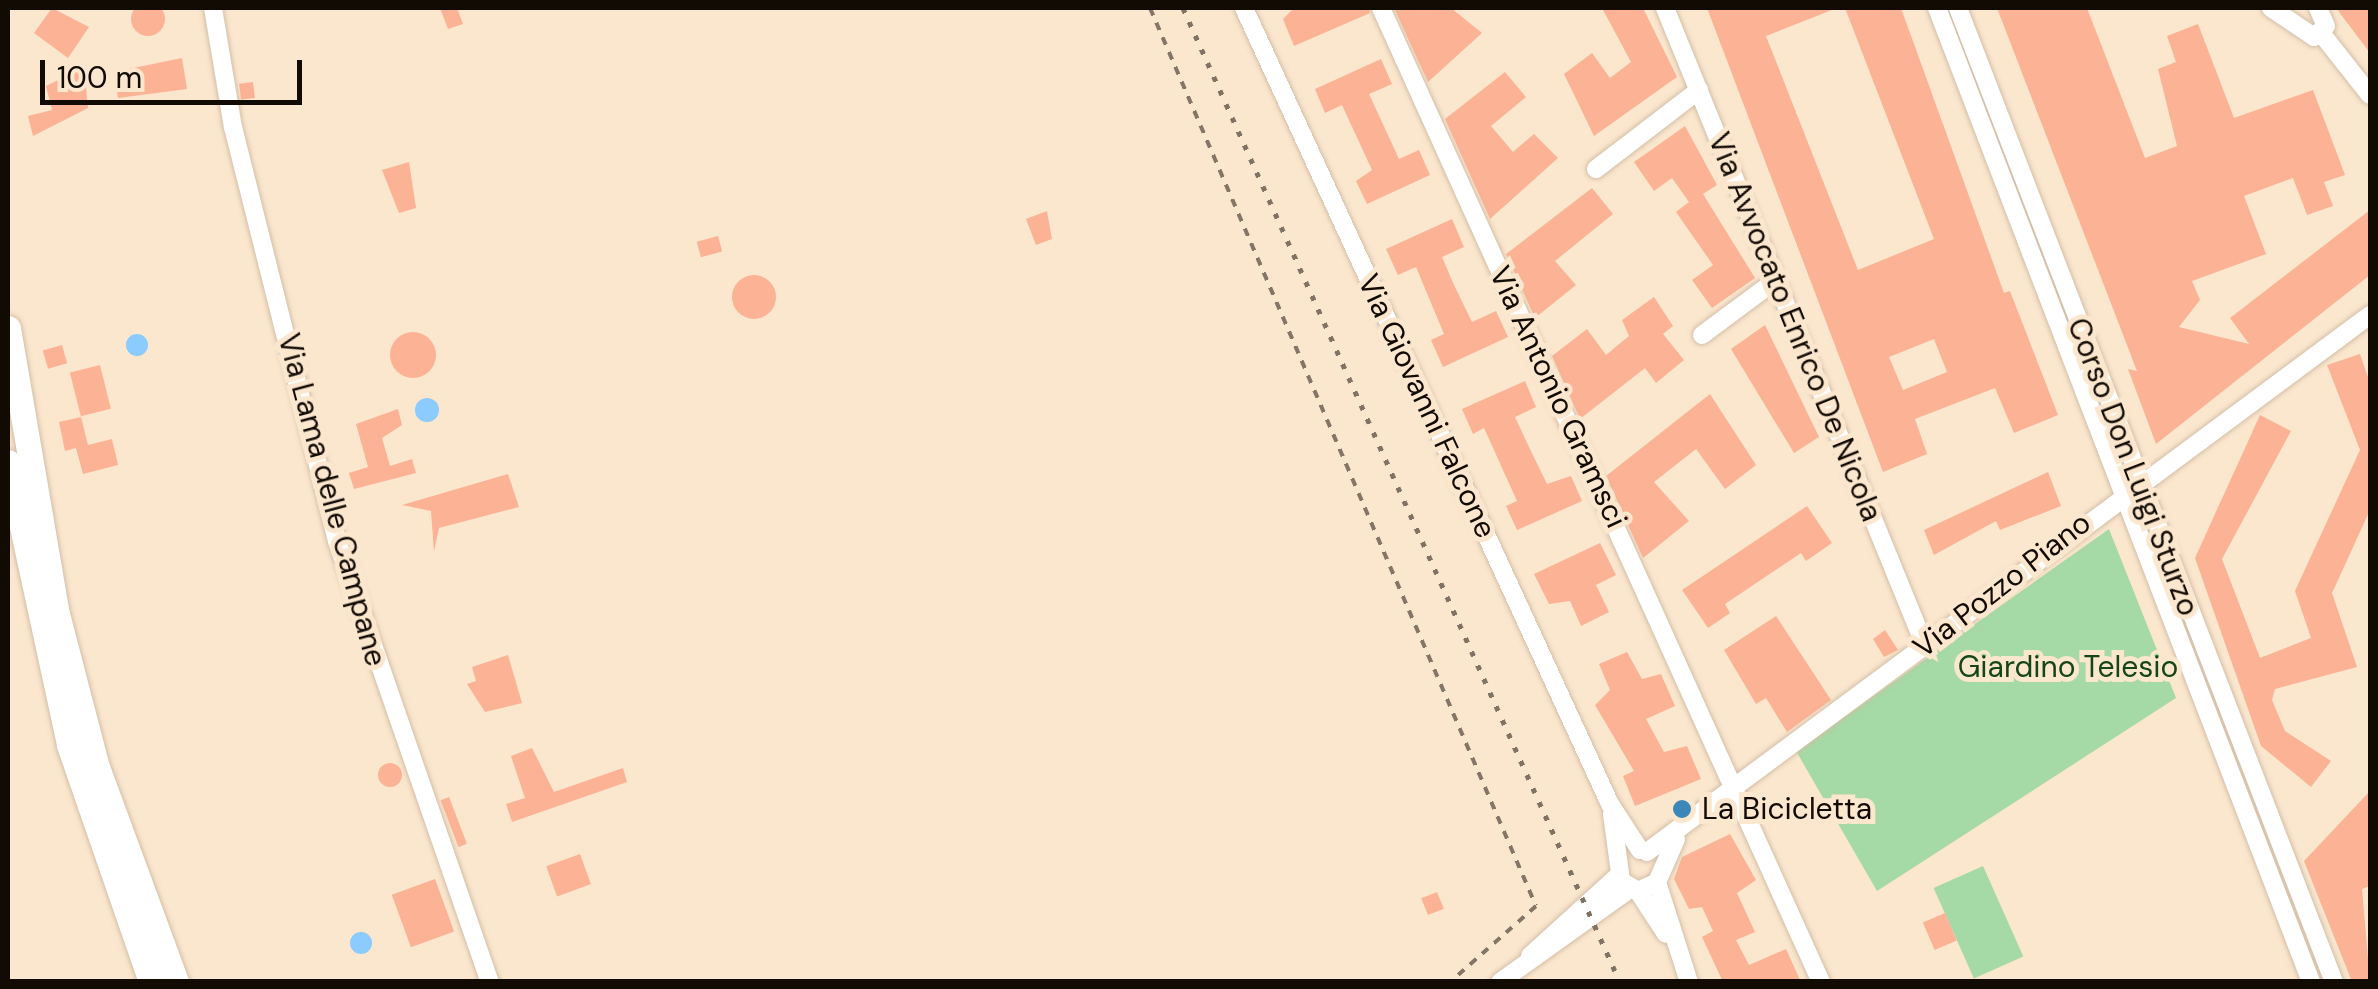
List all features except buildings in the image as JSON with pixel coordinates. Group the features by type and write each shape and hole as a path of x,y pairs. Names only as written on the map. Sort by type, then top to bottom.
{"highway":[{"path":"8,328 66,645 97,767 176,982"},
{"path":"8,462 69,745 151,982"}],"street":[{"name":"Via Lama delle Campane","path":"213,8 233,127 337,541 490,982"},
{"name":"Via Giovanni Falcone","path":"1244,8 1610,804 1651,862"},
{"name":"Via Antonio Gramsci","path":"1381,8 1736,786 1821,982"},
{"name":"Via Avvocato Enrico De Nicola","path":"1666,8 1925,646"},
{"name":"Corso Don Luigi Sturzo","path":"1937,8 2334,982"},
{"name":"Corso Don Luigi Sturzo","path":"1958,8 2311,982"},
{"path":"2270,8 2304,34 2321,33"},
{"path":"2318,8 2321,33 2370,96"},
{"path":"1596,169 1699,90"},
{"path":"1702,335 1776,280"},
{"name":"Via Pozzo Piano","path":"1500,982 1651,862 1686,826 1736,786 1925,646 2130,486 2370,318"},
{"name":"Via Giovanni Falcone","path":"1610,804 1627,879"},
{"name":"Via Pozzo Piano","path":"1627,879 1651,862"},
{"path":"1651,862 1669,938"},
{"path":"1627,879 1669,938 1689,982"}],"path":[{"path":"1150,8 1536,906 1450,982"}],"green space":[{"name":"Giardino Telesio","path":"2109,529 2176,698 1877,891 1796,751"},
{"path":"1983,866 2023,956 1974,978 1934,888"}],"water":[{"path":"137,334 145,337 145,353 137,356 129,353 126,345 129,337"},
{"path":"427,398 436,401 436,419 427,422 418,419 415,410 418,401"},
{"path":"361,932 369,935 369,951 361,954 353,951 350,943 353,935"}],"railway":[{"path":"1183,8 1620,982"}],"place":[{"name":"La Bicicletta","path":"1682,809"}]}
